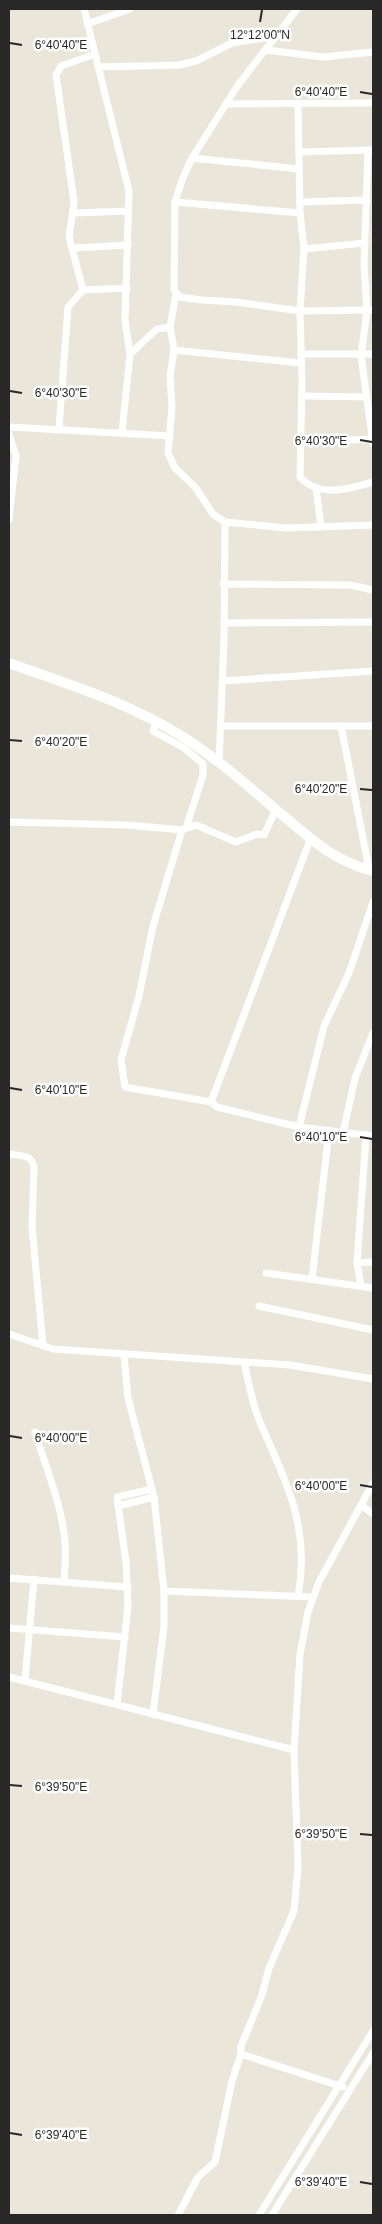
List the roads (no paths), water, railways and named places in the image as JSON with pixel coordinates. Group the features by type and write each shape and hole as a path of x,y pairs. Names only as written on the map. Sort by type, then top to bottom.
{"street":[{"path":"84,9 129,191 125,320 130,354 122,432"},
{"path":"87,24 130,9"},
{"path":"297,9 226,104 192,158 178,189 175,202 174,290 176,294 170,327 174,350 170,376 172,407 168,453 170,461 175,468 195,487 213,514 225,522 286,528 373,525"},
{"path":"98,67 178,65 196,61 232,43 277,36"},
{"path":"266,50 323,57 373,52"},
{"path":"83,290 69,229 74,213 74,202 56,75 61,66 95,54"},
{"path":"298,103 300,213 304,249 300,312 302,396 300,477 308,486 324,490 350,489 373,482"},
{"path":"226,104 373,103"},
{"path":"299,152 371,150 364,266 370,310 361,356 369,395 373,443"},
{"path":"192,158 299,169"},
{"path":"175,202 300,213"},
{"path":"300,202 369,204"},
{"path":"74,213 129,210"},
{"path":"304,249 365,243"},
{"path":"74,248 128,246"},
{"path":"364,266 373,265"},
{"path":"59,428 68,307 83,290 126,288"},
{"path":"176,294 180,297 236,302 300,312 370,310"},
{"path":"130,354 157,329 170,327"},
{"path":"174,350 301,363"},
{"path":"301,354 361,356 373,354"},
{"path":"302,396 369,395"},
{"path":"9,426 170,436"},
{"path":"9,434 16,456 9,519"},
{"path":"301,442 373,434"},
{"path":"316,488 321,527"},
{"path":"219,763 224,623 225,522"},
{"path":"223,584 350,586 373,590"},
{"path":"224,623 373,622"},
{"path":"9,663 125,707 183,737 276,809 310,840 336,857 371,870"},
{"path":"222,681 373,671"},
{"path":"156,722 152,731 184,748 203,764 203,775 153,926 139,996 121,1060 125,1087 211,1102 217,1107 298,1127 369,1136 357,1263 361,1286"},
{"path":"221,726 373,726"},
{"path":"341,726 371,870"},
{"path":"9,822 184,829 196,825 236,842 251,835 264,835 276,809"},
{"path":"211,1102 310,840"},
{"path":"298,1127 324,1026 349,973 373,902"},
{"path":"343,1133 355,1078 373,1033"},
{"path":"312,1279 328,1131"},
{"path":"9,1154 32,1159 34,1167 32,1227 43,1346"},
{"path":"357,1263 373,1262"},
{"path":"266,1273 373,1288"},
{"path":"259,1306 373,1330"},
{"path":"9,1334 53,1349 290,1365 373,1379"},
{"path":"124,1355 128,1398 154,1497 164,1592 164,1626 153,1714"},
{"path":"244,1363 257,1414 292,1499 301,1531 301,1568 298,1596"},
{"path":"35,1432 53,1488 63,1531 65,1554 64,1582"},
{"path":"178,2215 198,2177 215,2162 232,2081 241,2054 241,2046 262,1994 269,1968 294,1910 298,1867 294,1750 300,1654 313,1597 373,1484"},
{"path":"117,1704 125,1637 128,1586 117,1499 119,1496 152,1489"},
{"path":"118,1506 154,1497"},
{"path":"361,1506 373,1514"},
{"path":"9,1578 128,1586"},
{"path":"25,1680 34,1580"},
{"path":"164,1592 313,1597"},
{"path":"9,1628 125,1637"},
{"path":"9,1678 25,1680 294,1750"},
{"path":"259,2215 373,2031"},
{"path":"272,2215 373,2053"},
{"path":"241,2054 340,2086 350,2091"}]}
